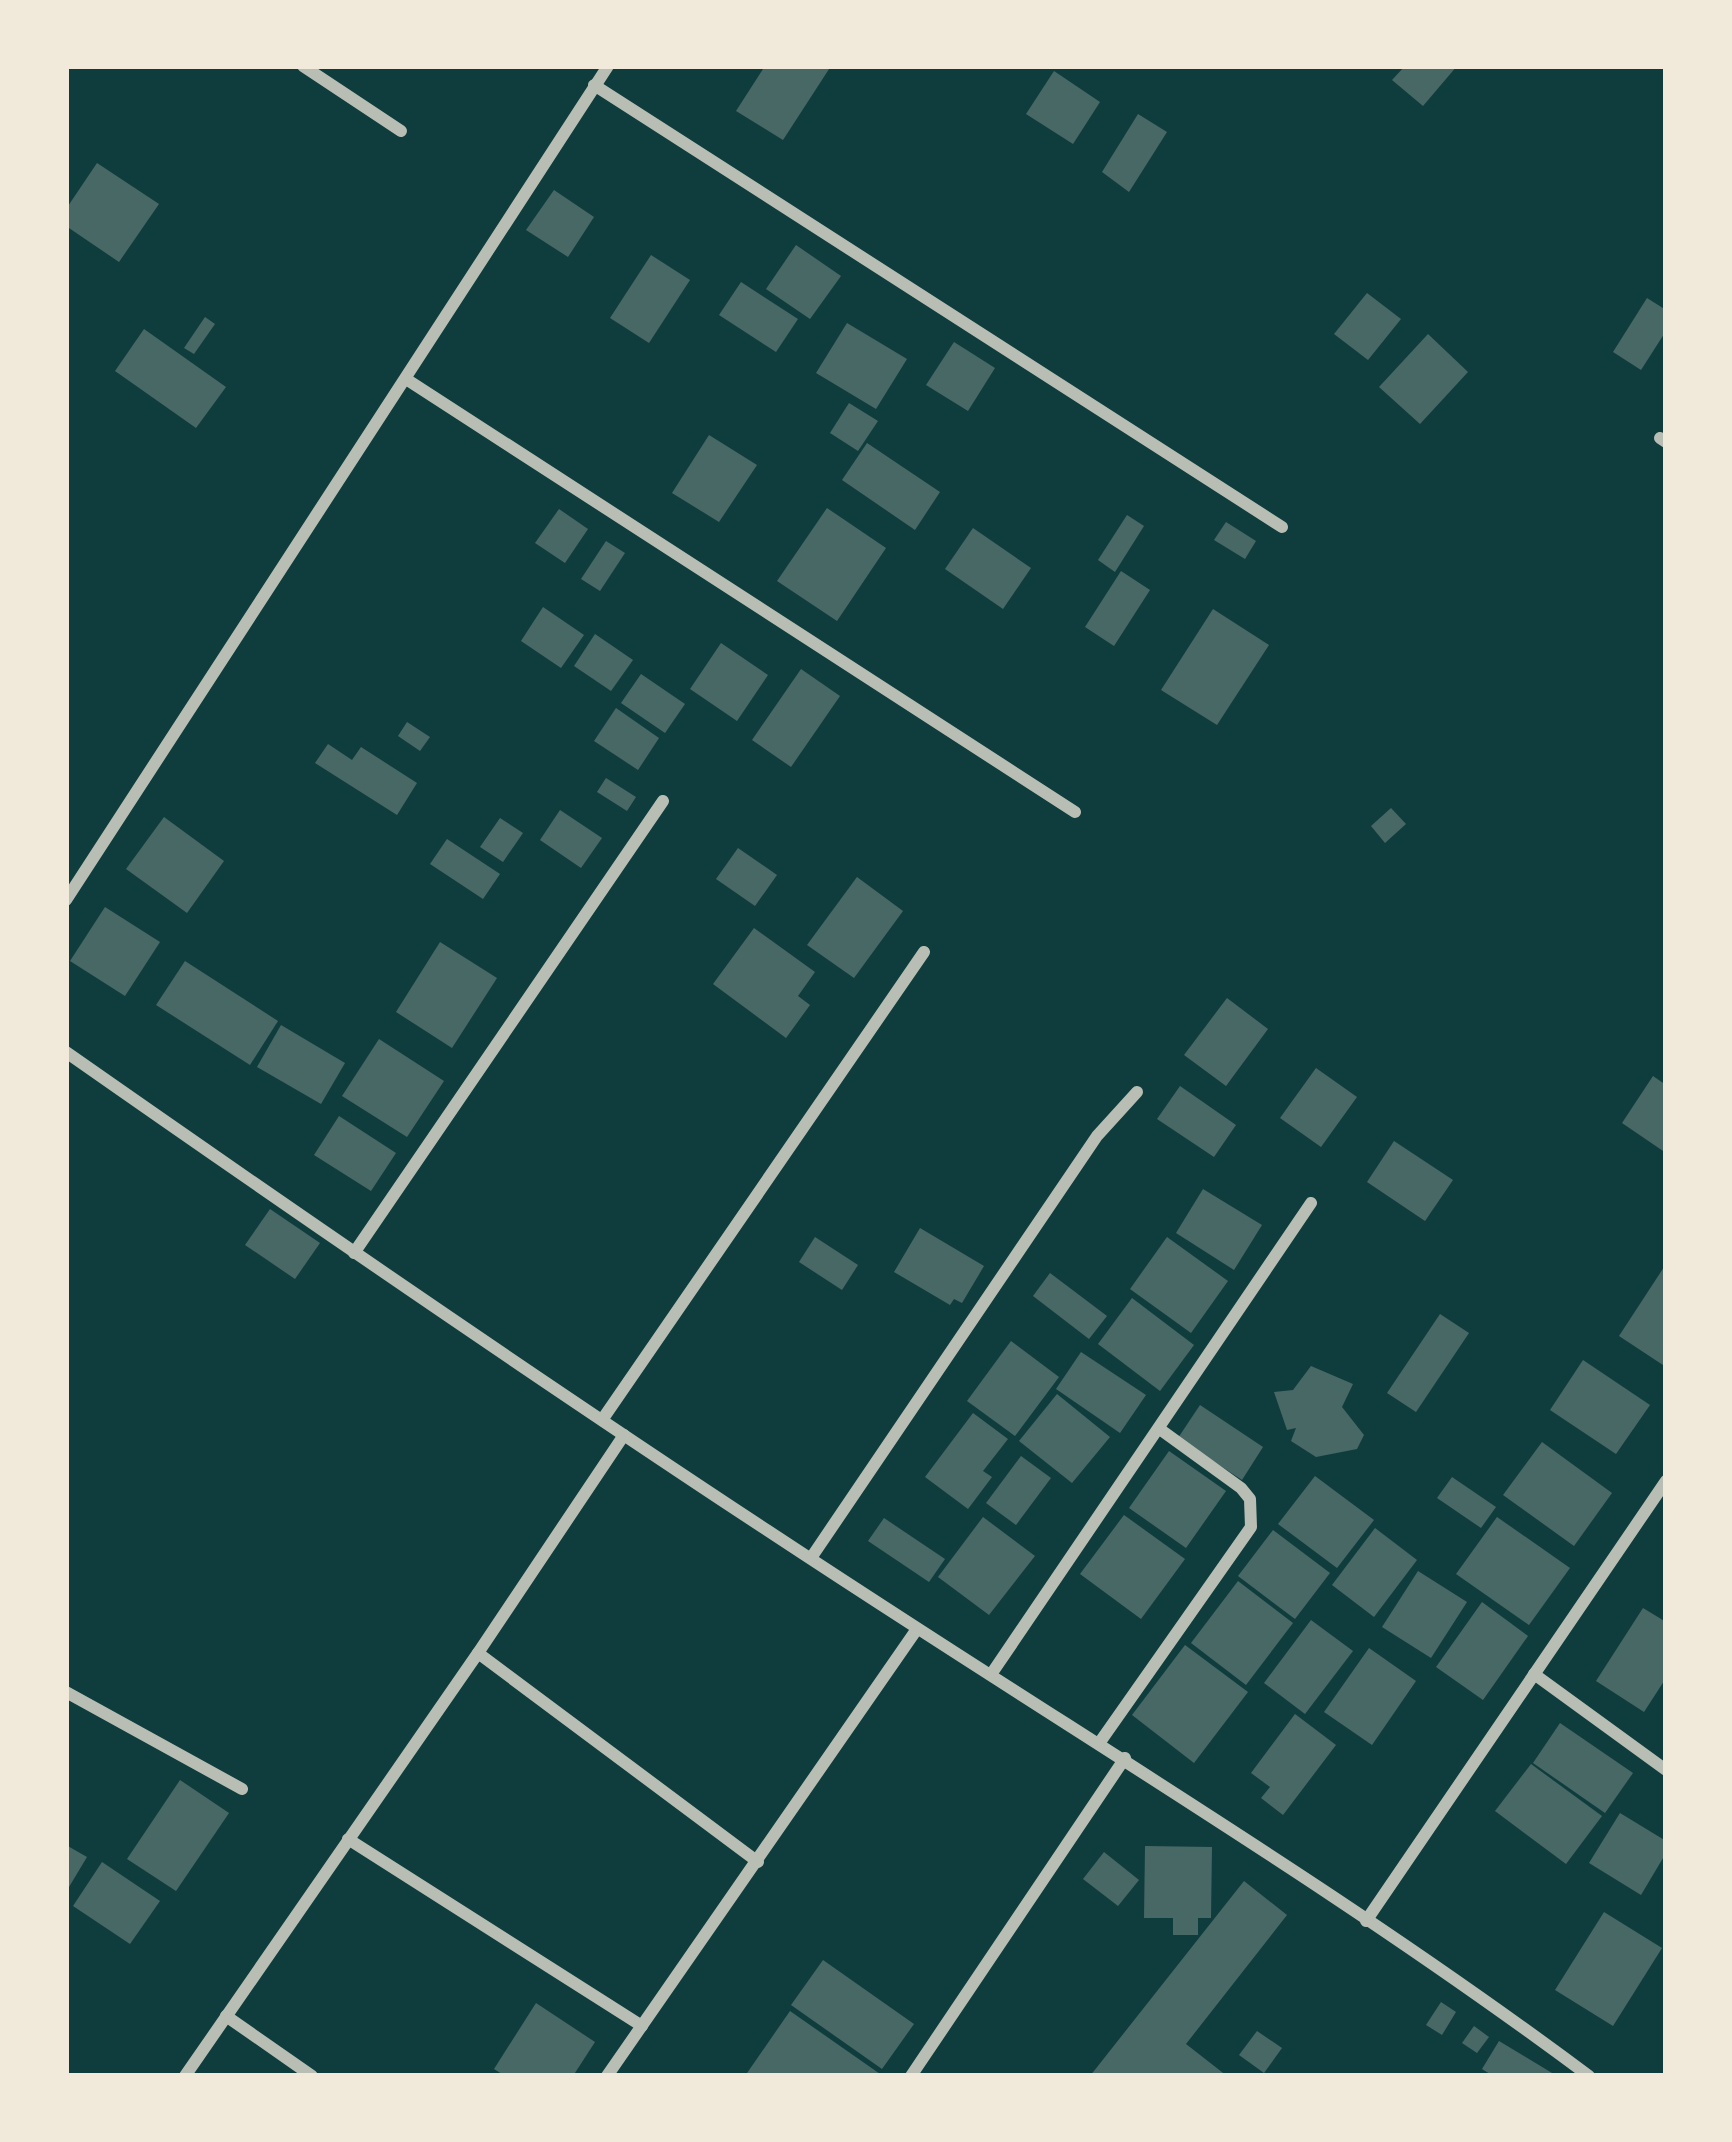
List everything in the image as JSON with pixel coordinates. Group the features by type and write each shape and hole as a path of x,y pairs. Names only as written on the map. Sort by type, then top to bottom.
{"street":[{"path":"303,66 401,131"},
{"path":"66,900 608,66"},
{"path":"594,85 1282,527"},
{"path":"406,379 1076,812"},
{"path":"353,1253 663,800"},
{"path":"602,1420 924,952"},
{"path":"66,1052 624,1436 917,1629 1125,1758 1473,1990 1589,2076"},
{"path":"811,1558 1097,1136 1137,1092"},
{"path":"992,1673 1161,1430 1310,1203"},
{"path":"1100,1742 1251,1527 1250,1499 1241,1488 1161,1430"},
{"path":"185,2076 624,1436"},
{"path":"1366,1921 1666,1481"},
{"path":"607,2076 917,1629"},
{"path":"478,1653 758,1862"},
{"path":"1534,1674 1666,1770"},
{"path":"66,1692 242,1789"},
{"path":"911,2076 1125,1758"},
{"path":"348,1839 642,2026"},
{"path":"226,2016 312,2076"}],"building":[{"path":"765,66 831,66 783,140 736,111"},
{"path":"1405,66 1457,66 1423,106 1392,80"},
{"path":"1054,71 1100,102 1073,144 1026,114"},
{"path":"1138,114 1167,132 1129,192 1102,172"},
{"path":"97,163 159,204 119,262 66,226 66,209"},
{"path":"554,190 594,217 568,257 526,230"},
{"path":"796,245 841,276 810,319 766,289"},
{"path":"651,255 690,280 649,343 610,318"},
{"path":"741,282 798,319 776,352 719,315"},
{"path":"1367,293 1401,319 1368,360 1334,334"},
{"path":"1647,298 1666,310 1666,331 1641,370 1613,352"},
{"path":"205,317 215,324 194,354 184,348"},
{"path":"847,323 907,359 876,409 816,373"},
{"path":"144,329 226,387 196,428 115,371"},
{"path":"1428,334 1468,372 1420,424 1379,387"},
{"path":"954,342 995,368 968,411 926,385"},
{"path":"849,403 878,421 858,451 830,433"},
{"path":"709,435 757,465 719,522 672,493"},
{"path":"867,443 940,492 915,530 842,480"},
{"path":"827,508 886,548 837,621 777,581"},
{"path":"559,509 588,529 565,563 535,543"},
{"path":"1127,515 1144,526 1115,572 1098,560"},
{"path":"1226,522 1256,541 1245,559 1214,540"},
{"path":"973,528 1031,568 1003,609 945,569"},
{"path":"606,541 625,553 600,591 581,579"},
{"path":"1121,571 1150,590 1114,646 1085,627"},
{"path":"543,607 584,635 561,668 521,641"},
{"path":"1213,609 1269,645 1217,725 1161,690"},
{"path":"595,634 633,660 611,691 574,666"},
{"path":"721,643 768,675 737,721 690,689"},
{"path":"801,669 840,696 791,767 752,740"},
{"path":"641,674 685,704 665,733 621,703"},
{"path":"616,708 659,738 638,770 594,741"},
{"path":"407,722 430,737 420,751 398,736"},
{"path":"328,744 352,760 361,747 417,783 397,815 315,763"},
{"path":"606,778 636,797 627,811 597,792"},
{"path":"1391,808 1406,824 1385,843 1371,826"},
{"path":"560,810 602,838 581,868 540,840"},
{"path":"164,817 224,861 187,913 126,869"},
{"path":"500,818 523,833 503,862 480,847"},
{"path":"447,839 500,874 483,899 430,864"},
{"path":"738,848 777,875 755,906 716,879"},
{"path":"857,877 903,911 854,978 807,945"},
{"path":"105,907 160,942 125,996 70,961"},
{"path":"754,928 815,972 798,996 810,1005 786,1038 713,984"},
{"path":"440,942 497,978 452,1048 396,1012"},
{"path":"185,961 278,1021 250,1065 156,1005"},
{"path":"1227,998 1268,1029 1226,1086 1184,1055"},
{"path":"281,1025 345,1063 321,1104 257,1067"},
{"path":"379,1039 444,1081 407,1137 342,1096"},
{"path":"1316,1068 1357,1097 1321,1147 1280,1118"},
{"path":"1653,1076 1666,1085 1666,1153 1622,1123"},
{"path":"1180,1086 1236,1125 1214,1157 1157,1119"},
{"path":"339,1116 396,1153 371,1191 314,1155"},
{"path":"1394,1141 1453,1180 1425,1221 1367,1182"},
{"path":"1203,1189 1262,1225 1234,1270 1176,1233"},
{"path":"270,1209 320,1243 295,1279 245,1245"},
{"path":"920,1228 984,1266 962,1303 954,1299 950,1305 894,1272"},
{"path":"815,1237 858,1265 842,1290 799,1262"},
{"path":"1167,1237 1228,1281 1191,1333 1130,1289"},
{"path":"1666,1264 1666,1367 1619,1336"},
{"path":"1050,1273 1107,1316 1089,1339 1033,1296"},
{"path":"1132,1298 1194,1345 1160,1391 1098,1344"},
{"path":"1440,1314 1469,1333 1416,1412 1387,1393"},
{"path":"1011,1341 1059,1377 1015,1436 967,1401"},
{"path":"1081,1352 1146,1395 1120,1433 1056,1389"},
{"path":"1583,1360 1650,1405 1616,1454 1550,1410"},
{"path":"1311,1366 1353,1384 1342,1407 1364,1435 1357,1449 1316,1457 1291,1441 1296,1428 1287,1430 1274,1392 1293,1390"},
{"path":"1057,1394 1110,1437 1072,1483 1019,1441"},
{"path":"1200,1405 1263,1447 1242,1480 1178,1438"},
{"path":"973,1413 1008,1439 983,1471 992,1477 968,1509 925,1477"},
{"path":"1542,1442 1612,1493 1574,1546 1503,1495"},
{"path":"1169,1451 1226,1491 1186,1548 1129,1508"},
{"path":"1021,1456 1051,1478 1016,1525 986,1503"},
{"path":"1315,1476 1374,1520 1337,1568 1278,1524"},
{"path":"1452,1477 1496,1507 1481,1528 1437,1498"},
{"path":"1124,1515 1185,1559 1141,1619 1080,1574"},
{"path":"983,1517 1035,1556 989,1615 938,1577"},
{"path":"1497,1517 1570,1568 1529,1625 1456,1574"},
{"path":"884,1518 945,1559 929,1582 868,1541"},
{"path":"1375,1528 1417,1560 1374,1617 1332,1585"},
{"path":"1273,1530 1330,1573 1295,1619 1238,1576"},
{"path":"1418,1571 1467,1602 1431,1658 1382,1627"},
{"path":"1238,1581 1293,1623 1246,1685 1191,1643"},
{"path":"1482,1602 1528,1636 1483,1700 1436,1667"},
{"path":"1643,1608 1666,1622 1666,1678 1644,1712 1596,1681"},
{"path":"1311,1620 1353,1651 1305,1714 1264,1683"},
{"path":"1185,1645 1248,1692 1194,1763 1132,1715"},
{"path":"1369,1648 1416,1681 1372,1745 1324,1712"},
{"path":"1295,1714 1336,1745 1283,1815 1261,1798 1270,1787 1251,1773"},
{"path":"1560,1723 1633,1773 1605,1813 1533,1763"},
{"path":"1531,1764 1602,1816 1566,1864 1495,1811"},
{"path":"180,1780 229,1813 176,1891 127,1859"},
{"path":"1620,1813 1666,1841 1666,1853 1641,1895 1589,1863"},
{"path":"66,1845 87,1857 66,1892"},
{"path":"1145,1846 1212,1847 1211,1918 1198,1918 1198,1935 1173,1935 1173,1918 1144,1918"},
{"path":"1104,1852 1139,1880 1118,1906 1083,1879"},
{"path":"102,1862 160,1901 130,1944 73,1906"},
{"path":"1244,1881 1287,1915 1186,2044 1227,2076 1090,2076"},
{"path":"1604,1912 1662,1948 1613,2026 1555,1990"},
{"path":"823,1960 914,2024 882,2069 791,2005"},
{"path":"1441,2002 1456,2012 1442,2035 1426,2025"},
{"path":"536,2003 595,2042 573,2076 505,2076 494,2069"},
{"path":"790,2011 883,2076 745,2076"},
{"path":"1474,2026 1489,2037 1477,2053 1462,2043"},
{"path":"1257,2031 1282,2048 1264,2073 1239,2055"},
{"path":"1499,2041 1557,2076 1493,2076 1482,2069"}]}
